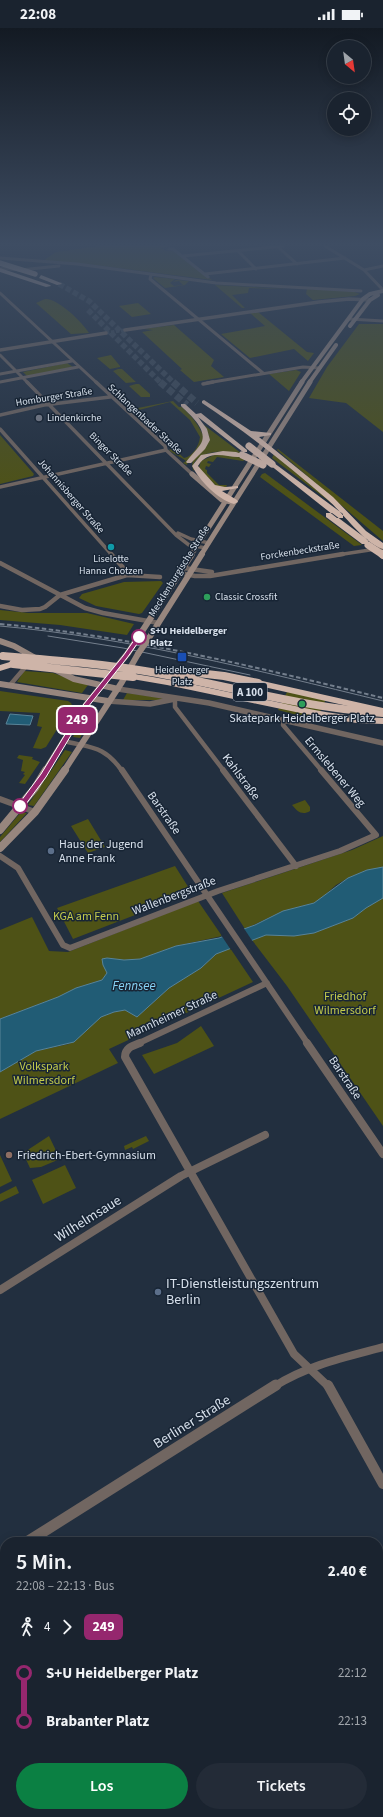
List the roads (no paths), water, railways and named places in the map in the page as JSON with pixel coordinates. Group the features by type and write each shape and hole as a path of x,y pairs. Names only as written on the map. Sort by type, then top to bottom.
{"highway":[{"path":"364,533 356,522 333,501 249,432 201,403 245,451 268,466 383,556"},
{"path":"192,474 189,467 189,462 206,444 206,435 202,426 185,405 245,451 381,546"},
{"path":"249,432 259,435 269,434"},
{"path":"230,500 198,472 196,463 206,456 216,453 245,451"},
{"path":"214,487 225,489 236,487"},
{"name":"A 100","path":"1,658 13,664 76,670 167,682 283,707 357,720 383,720"},
{"name":"A 100","path":"1,658 68,660 118,667 211,684 314,706 345,711 383,712"},
{"path":"0,668 13,664"},
{"path":"118,667 156,667 224,676 383,712"},
{"path":"357,720 365,725 383,728"}],"main road":[{"name":"Mecklenburgische Straße","path":"0,830 43,776 91,698 128,653 216,517 230,500 265,446 269,434 312,368 341,329"},
{"name":"Mecklenburgische Straße","path":"0,848 34,812 58,780 108,701 118,689 138,654 207,546 224,518 236,487 348,329"},
{"path":"192,474 222,500 230,500"},
{"path":"216,517 224,518"},
{"path":"0,641 14,646 66,677 118,689"},
{"path":"0,684 108,701"}],"street":[{"name":"Schlangenbader Straße","path":"40,329 78,367 165,446 166,450 192,474"},
{"path":"211,329 263,373"},
{"path":"0,350 106,333"},
{"name":"Binger Straße","path":"0,355 185,542 207,546"},
{"path":"0,374 72,361"},
{"path":"0,382 78,367"},
{"path":"204,384 292,368 319,369"},
{"name":"Homburger Straße","path":"0,415 50,405 110,396"},
{"name":"Johannisberger Straße","path":"0,429 127,572 127,575"},
{"path":"0,487 166,450"},
{"name":"Forckenbeckstraße","path":"182,571 191,572 198,577 220,572 381,546"},
{"path":"0,563 60,595 93,610 159,623"},
{"path":"0,606 36,610 47,605 55,597 60,595 127,575 160,577"},
{"path":"10,685 34,657"},
{"path":"118,689 164,695 175,699 209,703 383,743"},
{"path":"108,701 141,704 164,703 175,699"},
{"name":"Kahlstraße","path":"175,699 175,707 296,866"},
{"name":"Ermslebener Weg","path":"284,720 282,725 376,835"},
{"name":"Barstraße","path":"64,741 102,750 114,759 383,1154"},
{"path":"0,799 34,812"},
{"name":"Wallenbergstraße","path":"0,856 18,868 63,945 68,948 208,895 340,851 376,835"},
{"name":"Mannheimer Straße","path":"267,983 128,1048 125,1052 125,1057 294,1354 327,1384 383,1484"},
{"path":"190,1172 265,1135"},
{"name":"Wilhelmsaue","path":"0,1290 190,1172"},
{"name":"Berliner Straße","path":"35,1537 288,1378 310,1368 383,1348"}],"water":[{"path":"10,714 33,716 30,725 6,724"},
{"name":"Fennsee","path":"383,867 383,898 353,918 314,933 294,936 266,935 216,954 201,968 169,988 137,1017 125,1010 101,1017 74,1042 36,1051 0,1072 0,1019 58,997 76,988 102,980 107,973 102,959 140,959 176,946 219,938 255,925 283,911 314,903 348,878 367,870"}],"tunnel":[{"path":"107,329 160,382"},
{"path":"119,329 174,383"},
{"path":"106,333 125,330"},
{"path":"160,382 187,405"},
{"path":"173,382 197,403"}],"tram line":[{"path":"0,626 98,638 193,656 383,701"},
{"path":"48,636 123,648 250,675"}],"railway":[{"path":"0,624 97,636 193,654 383,698"}],"place":[{"name":"Lindenkirche","path":"39,418"},
{"name":"Liselotte Hanna Chotzen","path":"111,547"},
{"name":"Classic Crossfit","path":"207,597"},
{"name":"S+U Heidelberger Platz","path":"139,637"},
{"name":"Heidelberger Platz","path":"182,657"},
{"name":"Skatepark Heidelberger Platz","path":"302,704"},
{"name":"Haus der Jugend Anne Frank","path":"51,851"},
{"name":"Friedrich-Ebert-Gymnasium","path":"9,1155"},
{"name":"IT-Dienstleistungszentrum Berlin","path":"158,1292"}],"park label":[{"name":"KGA am Fenn","path":"86,916"},
{"name":"Friedhof Wilmersdorf","path":"345,1003"},
{"name":"Volkspark Wilmersdorf","path":"44,1073"}]}
